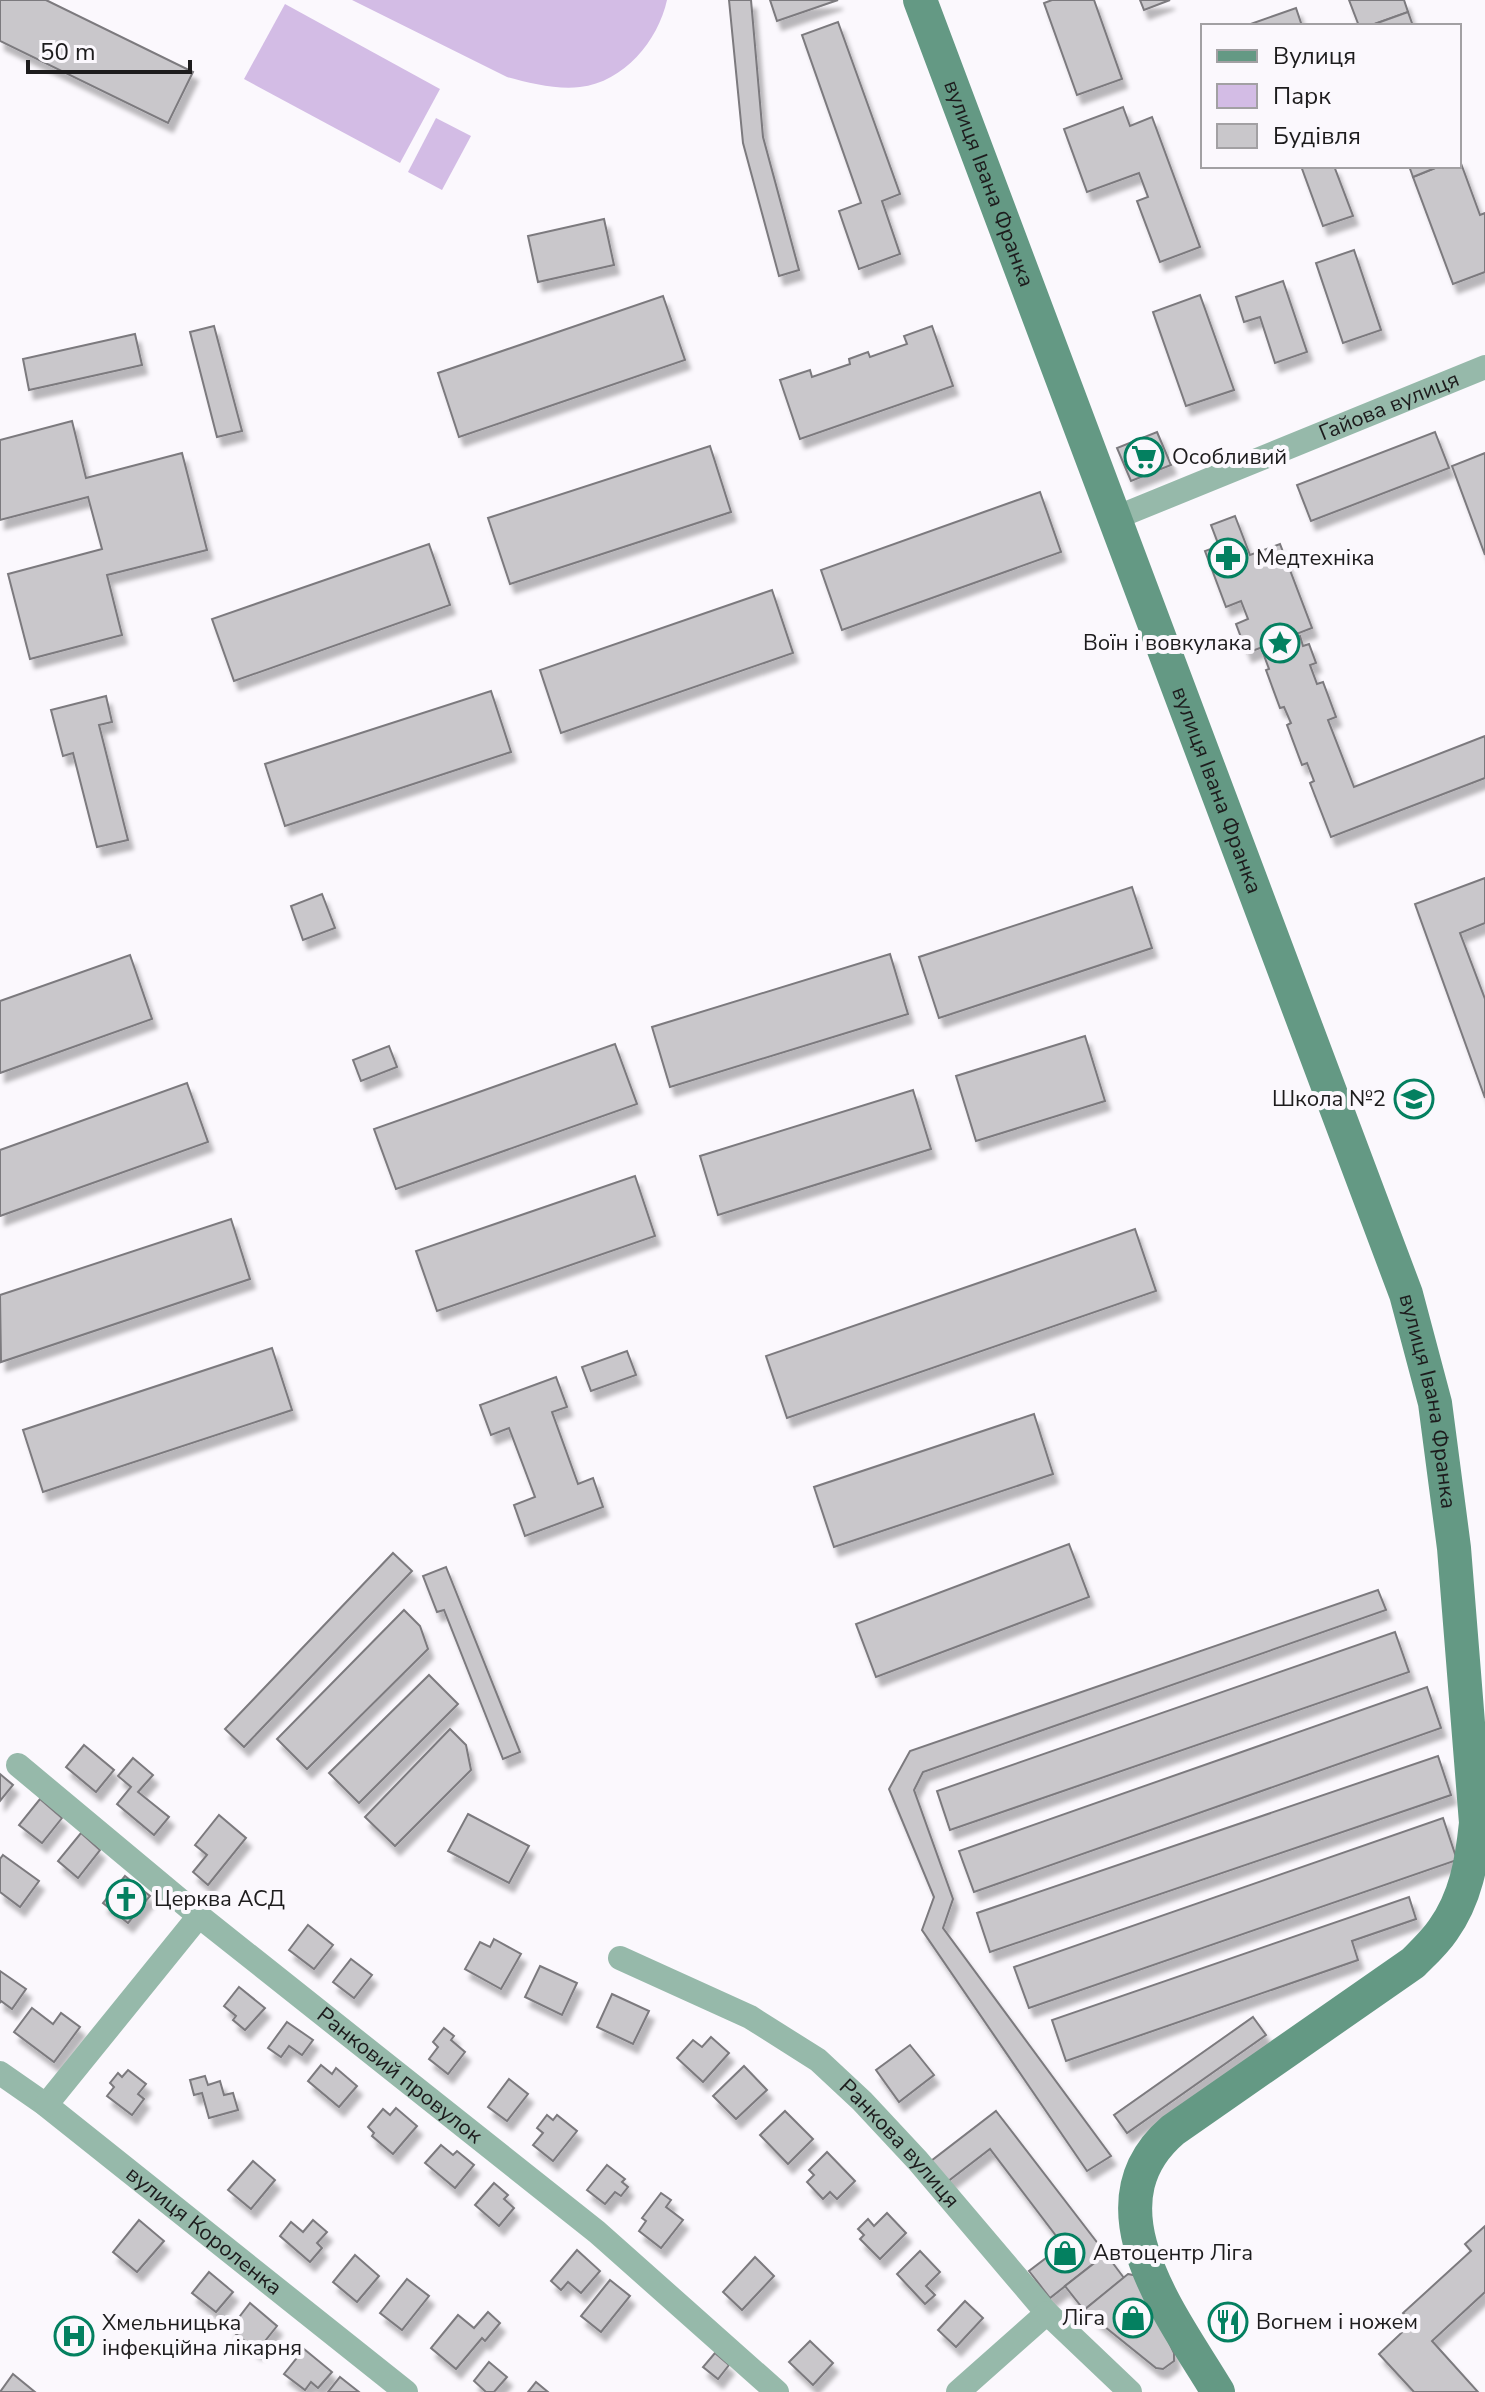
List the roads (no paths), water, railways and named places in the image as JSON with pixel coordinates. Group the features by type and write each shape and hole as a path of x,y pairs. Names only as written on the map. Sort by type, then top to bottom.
{"main road":[{"name":"вулиця Івана Франка","path":"920,0 1406,1294 1435,1403 1454,1548 1476,1823 1471,1866 1459,1902 1443,1931 1413,1963 1173,2130 1148,2157 1139,2175 1135,2217 1139,2244 1149,2274 1218,2392"}],"street":[{"name":"Гайова вулиця","path":"1115,518 1485,367"},
{"name":"Ранковий провулок","path":"18,1765 199,1916 597,2232 777,2392"},
{"path":"46,2105 199,1916"},
{"name":"Ранкова вулиця","path":"620,1958 750,2017 818,2060 862,2101 918,2161 1047,2313 1130,2392"},
{"name":"вулиця Короленка","path":"0,2073 46,2105 406,2392"},
{"path":"958,2392 1047,2313"}],"place":[{"name":"Особливий","path":"1144,457"},
{"name":"Медтехніка","path":"1228,558"},
{"name":"Воїн і вовкулака","path":"1280,643"},
{"name":"Школа №2","path":"1414,1099"},
{"name":"Церква АСД","path":"126,1899"},
{"name":"Автоцентр Ліга","path":"1065,2253"},
{"name":"Ліга","path":"1133,2318"},
{"name":"Вогнем і ножем","path":"1228,2322"},
{"name":"Хмельницька інфекційна лікарня","path":"74,2336"}]}
